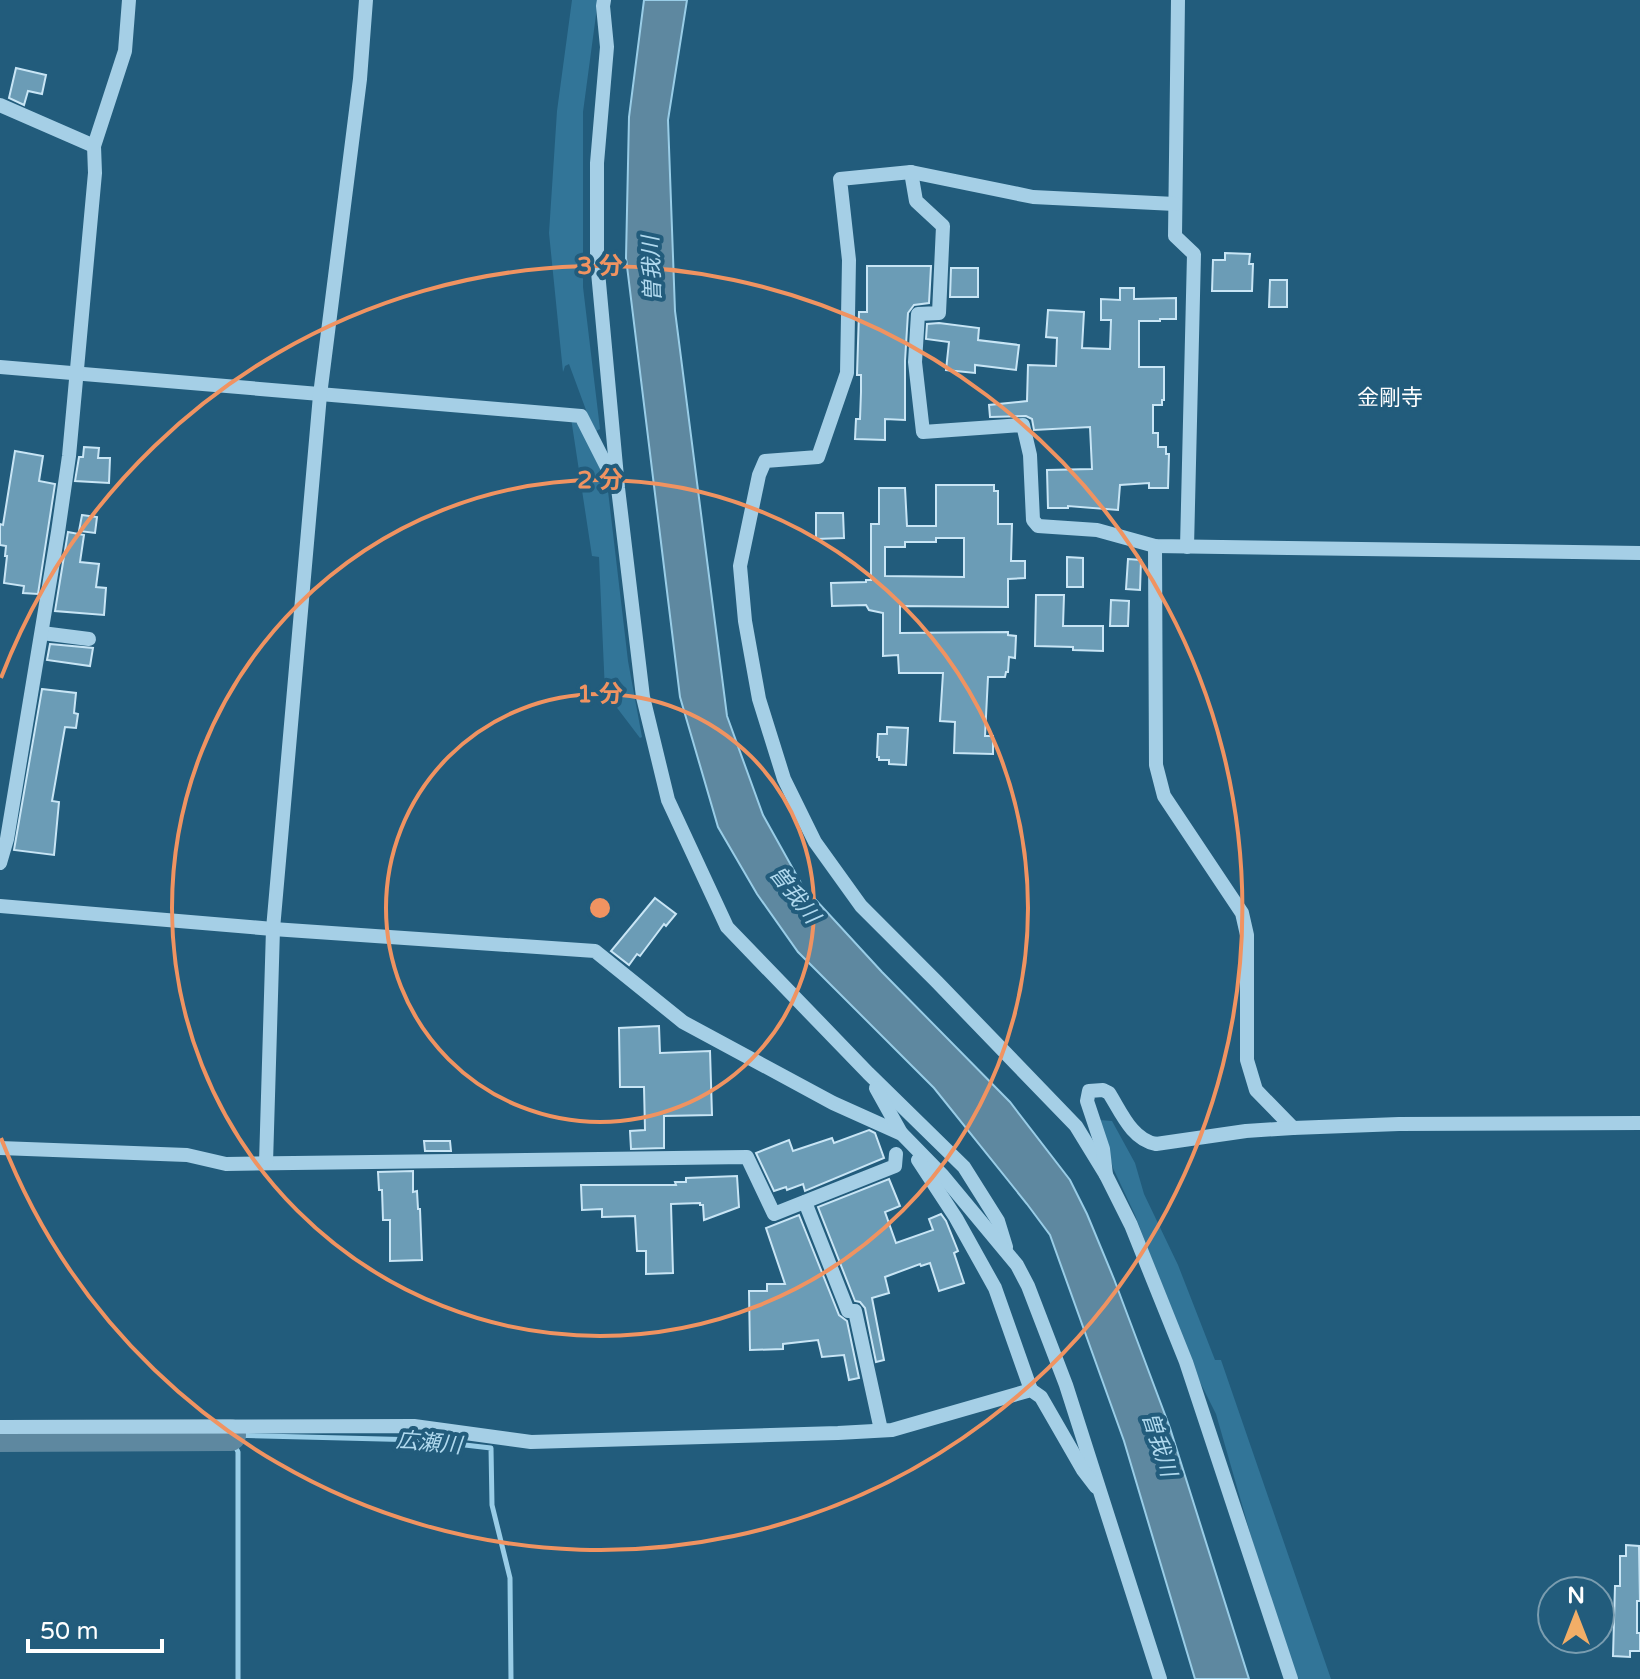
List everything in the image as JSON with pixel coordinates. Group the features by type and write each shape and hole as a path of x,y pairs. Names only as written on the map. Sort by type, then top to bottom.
{"street":[{"path":"0,863 7,839 42,633 69,456 95,173 94,146 125,51 129,0"},
{"path":"266,1163 273,929 320,395 360,79 366,0"},
{"path":"604,0 607,47 597,163 597,261 618,488 643,697 668,800 727,927 964,1167 998,1221 1009,1255"},
{"path":"1178,0 1175,236 1194,254 1187,547"},
{"path":"0,105 94,146"},
{"path":"1175,204 1033,197 911,172 840,179 849,260 847,373 818,457 765,461 759,475 740,566 745,621 759,699 784,779 815,842 861,906 1076,1126 1106,1175 1131,1225 1186,1362 1291,1679"},
{"path":"911,172 916,201 943,226 939,313 918,314 915,362 923,432 1023,425 1030,455 1033,520 1038,526 1097,530 1155,546 1640,553"},
{"path":"0,367 581,416 618,488"},
{"path":"1155,546 1156,765 1164,796 1242,913 1247,935 1247,1060 1256,1090 1293,1128"},
{"path":"42,633 89,639"},
{"path":"0,906 595,951 683,1022 833,1103 902,1134 943,1176 1009,1255 1028,1286 1066,1385 1160,1679"},
{"path":"868,1073 995,1288 1031,1390 1041,1397 1083,1470 1102,1495"},
{"path":"1106,1175 1103,1149 1087,1101 1089,1091 1109,1093 1138,1137 1156,1144 1246,1131 1293,1128 1399,1124 1640,1123"},
{"path":"0,1148 187,1155 226,1164 747,1157 774,1214 895,1166 896,1154"},
{"path":"805,1202 848,1311 855,1311 881,1430"},
{"path":"0,1427 414,1426 531,1442 892,1430 1031,1390"}],"shaded area":[{"path":"572,0 598,0 583,112 583,287 600,429 596,431 569,364 563,372 549,233 557,111"},
{"path":"571,418 581,427 596,454 608,491 640,738 605,692 599,557 592,556"},
{"path":"1100,1120 1112,1121 1135,1163 1144,1194 1178,1265 1215,1360 1221,1360 1331,1679 1297,1679 1257,1557 1216,1414 1194,1370 1135,1215 1113,1168"}],"water":[{"name":"曽我川","path":"644,0 687,0 668,120 675,311 727,716 763,815 802,885 882,972 1010,1102 1070,1180 1114,1279 1170,1428 1249,1679 1195,1679 1124,1441 1050,1235 934,1088 798,952 757,894 718,827 680,697 626,258 629,117"}],"building":[{"path":"16,68 46,75 42,94 28,91 24,105 9,98"},
{"path":"1225,253 1250,254 1249,264 1253,264 1252,291 1212,291 1213,260 1225,260"},
{"path":"867,266 931,266 929,303 914,305 908,313 905,420 885,419 885,440 855,439 856,419 860,419 861,392 861,375 857,375 859,312 867,312"},
{"path":"951,268 978,268 978,297 950,297"},
{"path":"1270,280 1287,280 1287,307 1269,307"},
{"path":"1120,288 1134,288 1134,299 1176,298 1176,319 1139,321 1139,367 1164,367 1164,400 1162,405 1153,405 1153,433 1158,433 1158,447 1166,447 1166,454 1169,454 1168,488 1149,488 1149,483 1120,485 1118,510 1068,506 1048,508 1047,470 1092,469 1090,427 1034,430 1032,419 1026,416 990,417 989,405 1027,401 1028,365 1056,366 1057,338 1046,337 1048,310 1084,312 1082,348 1110,349 1111,320 1101,320 1101,299 1120,300"},
{"path":"927,324 979,328 978,340 1019,345 1016,370 975,365 975,373 946,370 949,342 926,339"},
{"path":"84,447 99,448 98,458 110,458 109,483 75,481"},
{"path":"15,451 43,456 39,481 55,484 38,594 23,593 24,586 4,583 7,556 6,546 0,545 0,524 3,525"},
{"path":"936,485 994,485 994,491 998,491 998,524 1012,524 1011,561 1025,561 1025,578 1008,579 1008,607 900,606 900,633 1008,632 1008,635 1016,636 1015,658 1009,657 1005,677 988,677 985,736 993,736 993,754 954,753 955,722 940,721 943,673 899,673 898,655 883,656 883,613 869,610 866,605 832,606 831,583 871,580 871,524 879,524 879,488 905,488 907,526 936,526","holes":["936,538 964,538 964,577 885,576 885,547 905,547 905,542 936,542"]},
{"path":"816,513 843,513 844,538 816,539"},
{"path":"82,515 97,517 95,533 79,531"},
{"path":"68,532 84,535 80,562 99,564 96,587 106,588 104,615 55,611"},
{"path":"1067,557 1083,558 1083,587 1067,587"},
{"path":"1128,559 1141,560 1140,590 1126,589"},
{"path":"1036,595 1064,595 1063,626 1103,626 1103,651 1035,646"},
{"path":"1111,600 1129,601 1128,626 1110,626"},
{"path":"50,644 93,648 90,666 47,660"},
{"path":"42,689 76,693 74,713 78,714 76,728 65,727 52,801 59,802 54,855 14,850"},
{"path":"887,727 908,728 906,765 889,764 889,760 879,760 877,757 878,734 887,734"},
{"path":"655,898 676,914 629,965 611,951"},
{"path":"659,1026 660,1053 710,1051 712,1115 664,1116 664,1148 631,1149 630,1131 645,1130 644,1087 620,1087 619,1028"},
{"path":"869,1130 875,1133 884,1158 805,1191 803,1184 774,1191 756,1153 789,1140 793,1151 832,1138 834,1143"},
{"path":"424,1141 450,1141 451,1151 425,1151"},
{"path":"413,1171 413,1192 417,1191 420,1209 422,1260 390,1261 390,1220 383,1220 378,1172"},
{"path":"737,1176 739,1207 704,1220 703,1205 700,1203 671,1204 673,1273 646,1274 646,1251 637,1251 635,1216 602,1217 602,1209 582,1210 581,1185 676,1185 675,1182 686,1182 686,1178"},
{"path":"889,1179 900,1206 885,1212 896,1243 933,1230 929,1219 941,1214 958,1251 954,1253 964,1283 939,1291 930,1263 885,1277 889,1293 872,1298 884,1360 876,1362 865,1308 855,1301 818,1207"},
{"path":"799,1215 839,1315 847,1321 859,1378 849,1380 844,1355 822,1357 818,1340 783,1344 783,1349 750,1350 749,1291 767,1291 767,1284 785,1284 766,1228"},
{"path":"1626,1545 1639,1546 1637,1633 1640,1633 1640,1651 1630,1651 1630,1657 1613,1656 1616,1655 1616,1586 1620,1586 1620,1556 1626,1556"}],"waterway":[{"name":"広瀬川","path":"238,1679 238,1452 230,1435 421,1440 491,1448 492,1505 510,1578 511,1679"},
{"name":"広瀬川","path":"0,1436 230,1435"}],"district":[{"name":"金剛寺","path":"1390,397"}]}
